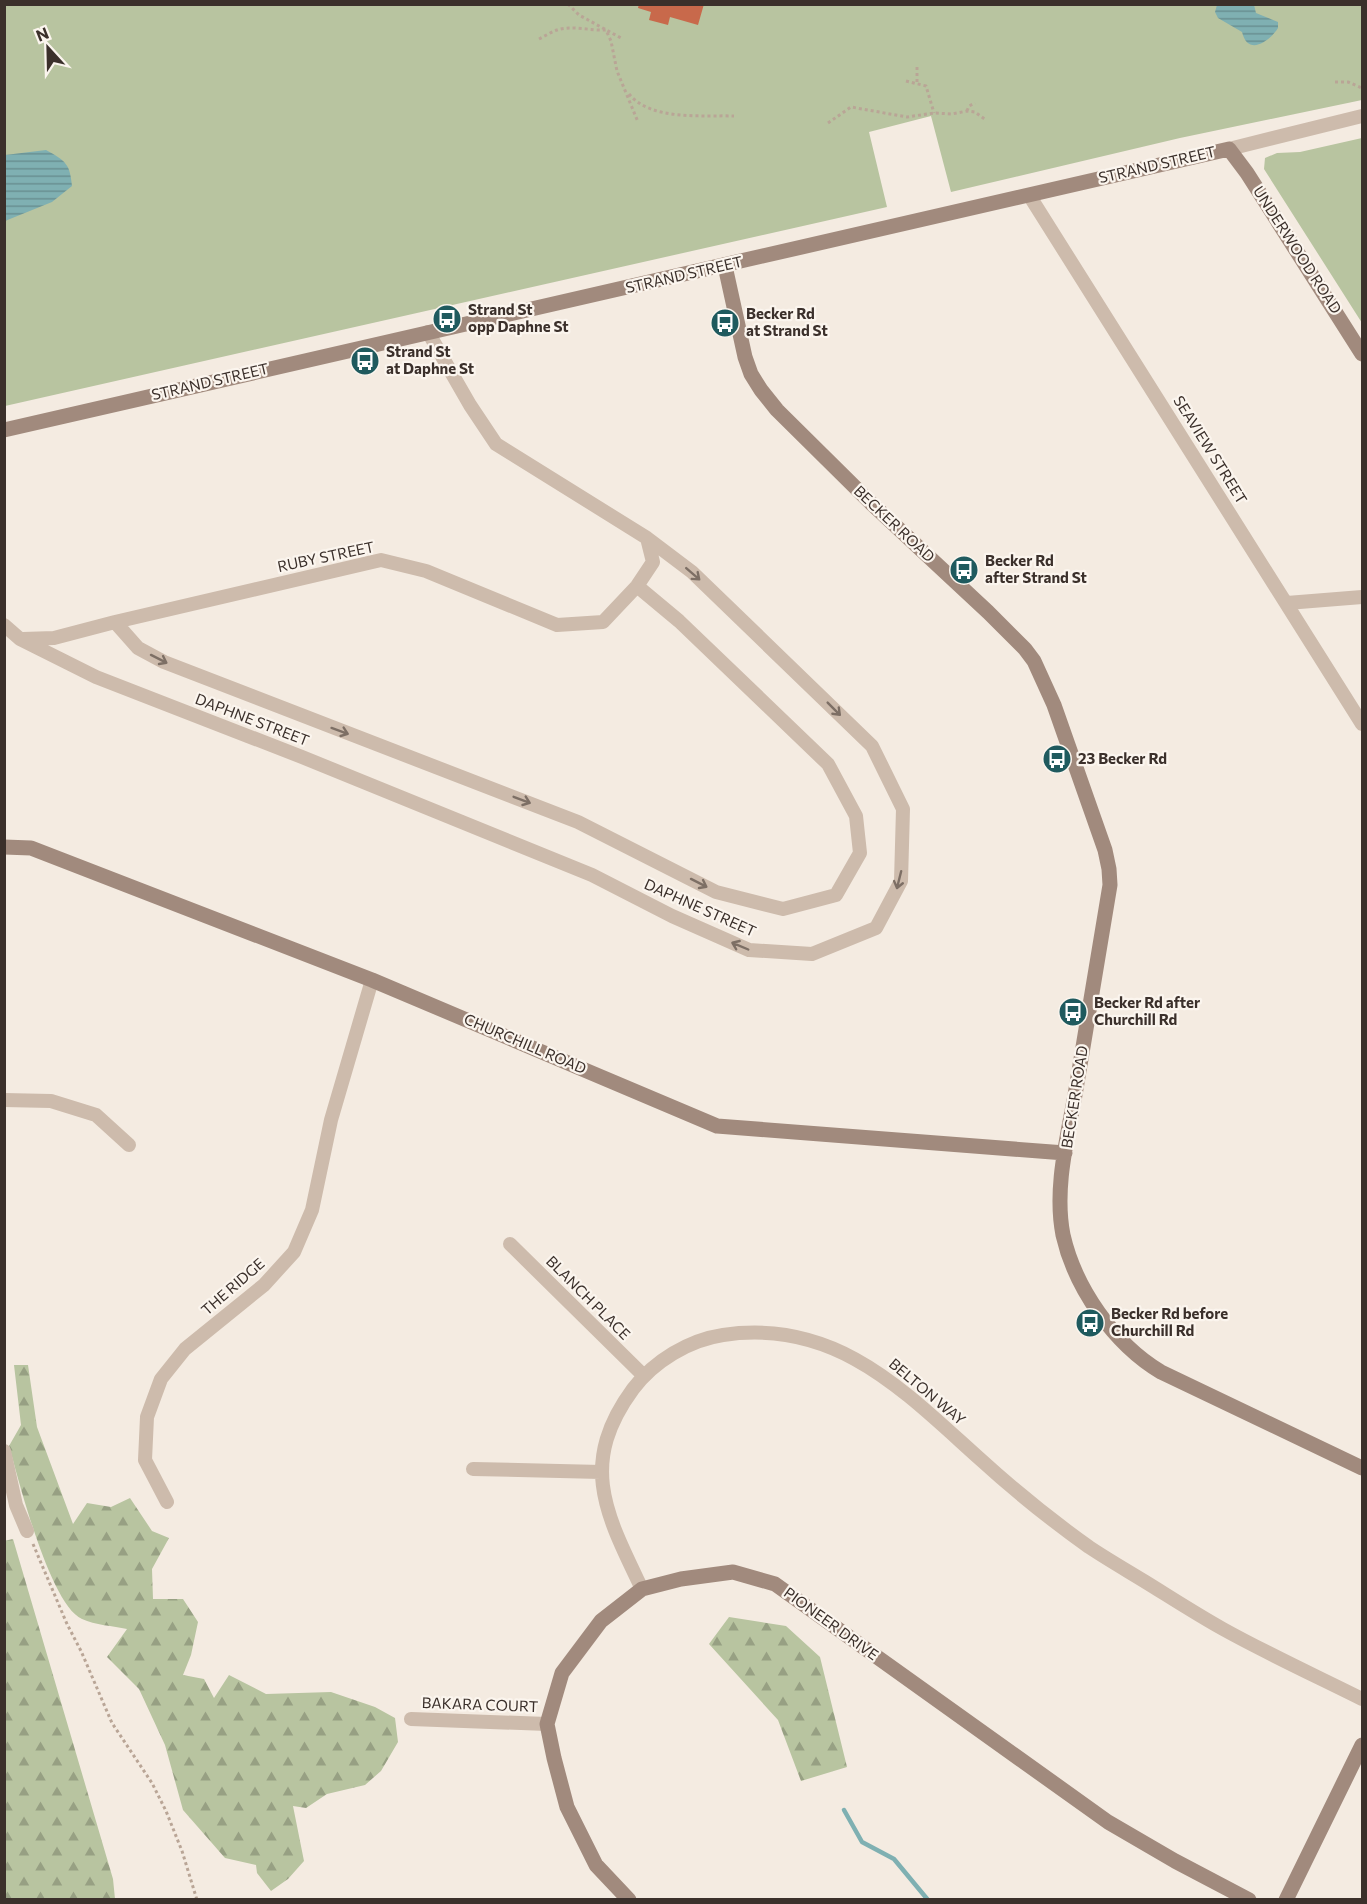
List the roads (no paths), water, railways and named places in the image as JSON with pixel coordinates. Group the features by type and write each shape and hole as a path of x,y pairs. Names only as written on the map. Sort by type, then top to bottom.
{"street":[{"name":"STRAND STREET","path":"4,430 725,266 1362,116"},
{"name":"UNDERWOOD ROAD","path":"1229,148 1362,354"},
{"name":"SEAVIEW STREET","path":"1029,195 1362,724"},
{"name":"BECKER ROAD","path":"725,266 745,357 751,374 761,390 777,410 811,444 1025,649 1034,661 1053,705 1105,850 1109,869 1108,894 1065,1153 1060,1206 1064,1235 1071,1259 1086,1290 1106,1322 1124,1344 1144,1362 1362,1468"},
{"name":"DAPHNE STREET","path":"4,625 20,639 96,677 292,753 592,875 672,916 749,950 812,954 876,928 901,881 903,809 872,746 692,572 647,538 496,444 470,405 428,332"},
{"name":"RUBY STREET","path":"20,639 54,638 381,560 426,571 557,625 603,622 637,586 653,562 647,538"},
{"name":"DAPHNE STREET","path":"115,622 138,648 164,662 578,822 716,892 783,909 836,895 860,853 856,816 828,764 679,621 637,586"},
{"path":"1287,603 1362,597"},
{"name":"CHURCHILL ROAD","path":"4,847 31,848 372,980 717,1126 1065,1153"},
{"name":"THE RIDGE","path":"167,1502 145,1460 147,1417 160,1379 185,1349 264,1286 294,1252 312,1210 331,1120 372,980"},
{"path":"4,1100 51,1101 96,1115 129,1145"},
{"name":"BLANCH PLACE","path":"510,1244 643,1376"},
{"name":"BELTON WAY","path":"642,1589 606,1507 601,1472 607,1436 621,1406 643,1376 672,1354 706,1338 742,1332 792,1336 836,1348 880,1373 1013,1489 1090,1548 1222,1628 1362,1699"},
{"path":"4,1451 16,1505 27,1531"},
{"path":"473,1469 601,1472"},
{"name":"PIONEER DRIVE","path":"629,1899 596,1865 567,1807 547,1724 562,1673 601,1621 642,1589 681,1579 733,1572 775,1584 1108,1822 1174,1861 1250,1899"},
{"name":"BAKARA COURT","path":"411,1719 547,1724"},
{"path":"1286,1899 1362,1745"}],"water":[{"path":"1217,5 1254,5 1256,13 1278,22 1278,28 1265,42 1249,44 1242,32 1218,18 1215,12"},
{"path":"46,150 66,164 72,186 52,202 5,221 5,155"}],"waterway":[{"path":"844,1810 862,1842 894,1859 928,1900"}],"place":[{"name":"Strand St opp Daphne St","path":"447,319"},
{"name":"Becker Rd at Strand St","path":"725,323"},
{"name":"Strand St at Daphne St","path":"365,361"},
{"name":"Becker Rd after Strand St","path":"964,570"},
{"name":"23 Becker Rd","path":"1057,759"},
{"name":"Becker Rd after Churchill Rd","path":"1073,1012"},
{"name":"Becker Rd before Churchill Rd","path":"1090,1323"}]}
